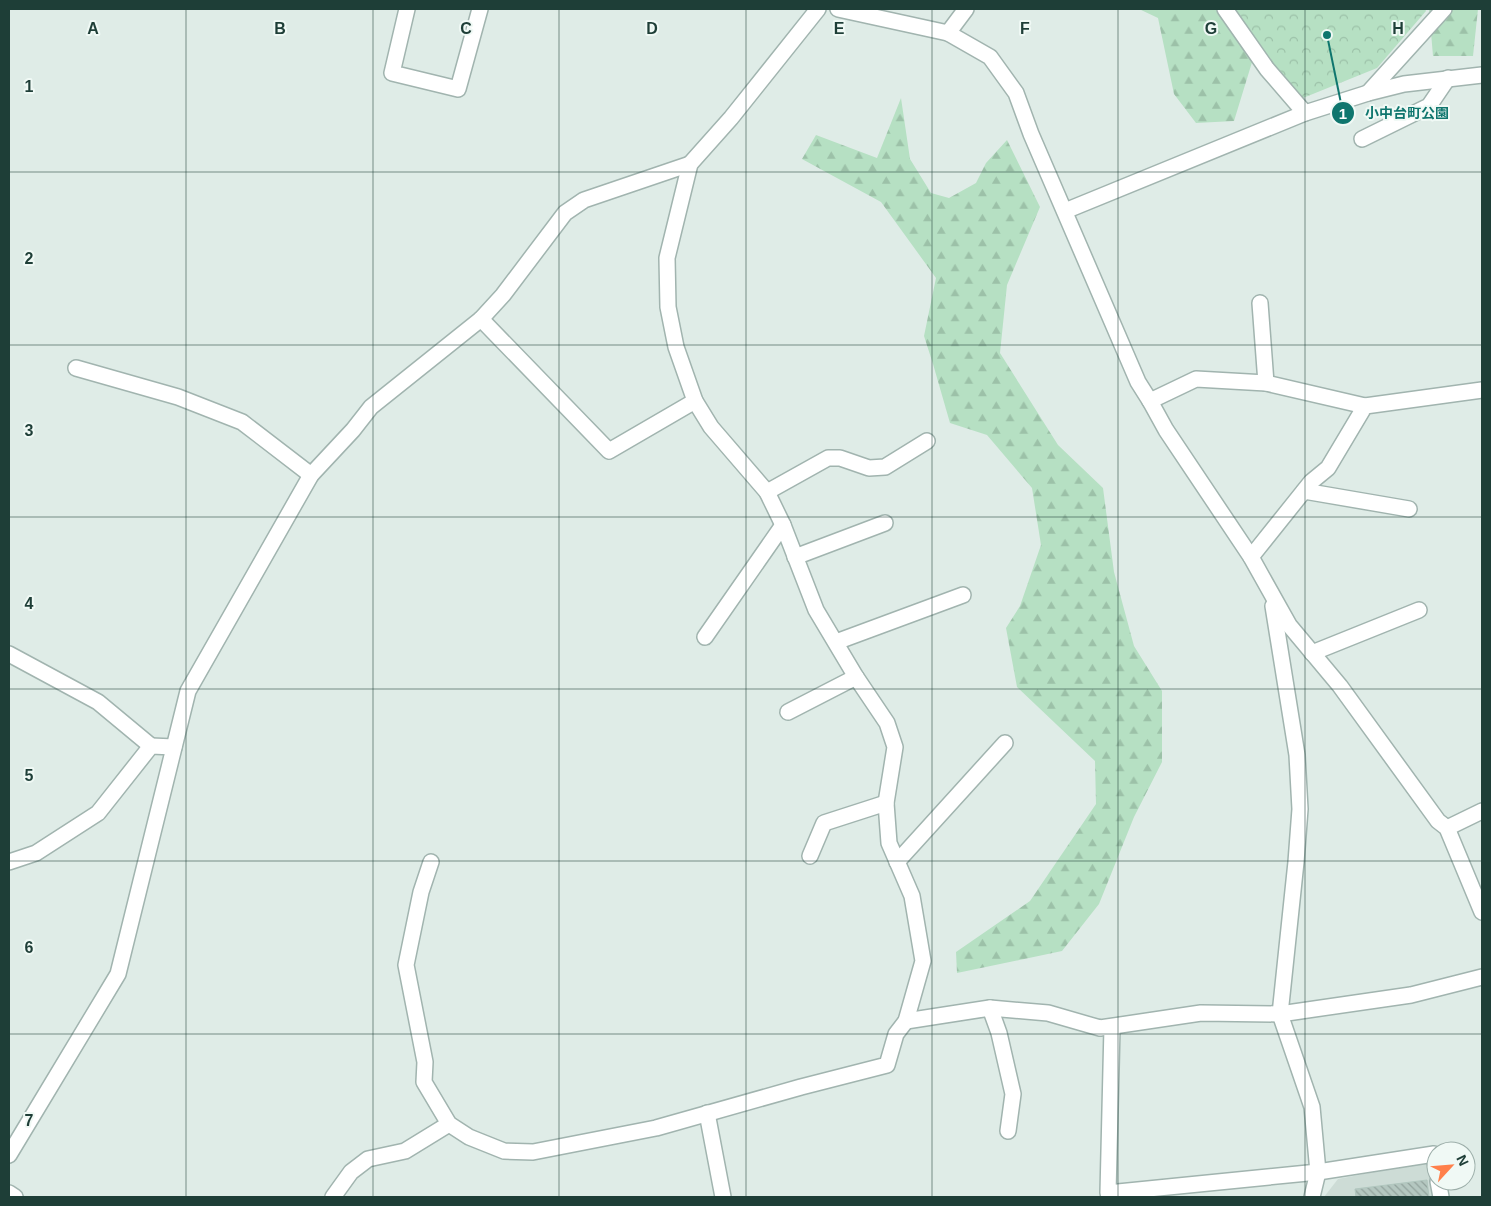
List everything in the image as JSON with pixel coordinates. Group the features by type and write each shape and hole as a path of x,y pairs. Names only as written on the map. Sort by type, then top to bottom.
{"street":[{"path":"406,9 392,73 458,89 480,9"},
{"path":"431,862 421,892 406,965 425,1062 424,1082 449,1124 469,1137 504,1151 533,1152 656,1128 887,1065 896,1034 906,1020 923,961 912,896 889,843 886,803 895,747 887,723 856,677 816,610 783,525 767,492 711,427 695,401 676,347 668,307 666,258 690,164 731,118 818,9"},
{"path":"838,9 948,33 990,57 1016,93 1138,382 1166,430 1251,557 1289,625 1340,686 1438,821 1447,828 1482,912"},
{"path":"948,33 966,9"},
{"path":"1225,9 1267,69 1305,113"},
{"path":"1368,93 1444,9"},
{"path":"1065,211 1305,113 1404,84 1482,75"},
{"path":"1362,139 1429,106 1448,78"},
{"path":"9,1155 118,974 188,691 311,475 353,430 370,407 481,319 503,295 565,213 584,200 690,164"},
{"path":"1260,304 1266,383"},
{"path":"481,319 609,451 695,401"},
{"path":"76,368 178,397 242,422 311,475"},
{"path":"1150,401 1196,379 1266,383 1365,406 1482,390"},
{"path":"1251,557 1311,482 1328,468 1365,406"},
{"path":"767,492 828,458 840,458 869,468 885,467 927,441"},
{"path":"1304,491 1409,509"},
{"path":"795,557 884,523"},
{"path":"705,637 783,525"},
{"path":"836,642 963,595"},
{"path":"1272,596 1297,755 1300,809 1280,1014 1312,1107 1318,1172 1312,1197"},
{"path":"1312,653 1419,610"},
{"path":"9,654 98,702 150,746 174,747"},
{"path":"788,712 856,677"},
{"path":"897,862 1005,743"},
{"path":"9,862 36,853 98,814 150,746"},
{"path":"810,856 824,823 886,803"},
{"path":"1447,828 1482,811"},
{"path":"906,1020 990,1008 1048,1013 1100,1028 1201,1013 1280,1014 1411,995 1482,977"},
{"path":"990,1008 999,1033 1013,1094 1008,1132"},
{"path":"1112,1027 1108,1192 1318,1172 1426,1155"},
{"path":"707,1113 723,1197"},
{"path":"333,1197 351,1172 368,1159 405,1151 449,1124"},
{"path":"9,1193 15,1197"}],"shaded area":[{"path":"1426,1162 1426,1191 1435,1191 1436,1197 1324,1197 1338,1179"}],"green space":[{"path":"1139,9 1254,9 1253,59 1234,121 1196,123 1174,94 1158,18"},
{"path":"1232,9 1425,9 1426,11 1377,68 1303,98 1264,58"},
{"path":"1429,9 1478,9 1473,56 1433,56"},
{"path":"901,98 910,159 931,193 949,198 976,183 986,163 1007,140 1040,207 1007,285 1000,353 1058,445 1103,488 1114,572 1134,646 1162,691 1162,762 1134,817 1099,904 1062,951 957,973 956,952 1030,901 1096,804 1095,761 1017,687 1006,628 1020,606 1041,545 1032,488 987,435 950,423 924,336 936,278 881,202 802,159 816,135 877,158"}],"building":[{"path":"1426,1180 1426,1191 1428,1191 1429,1197 1356,1197 1355,1189"}],"place":[{"name":"小中台町公園","path":"1327,35"}]}
